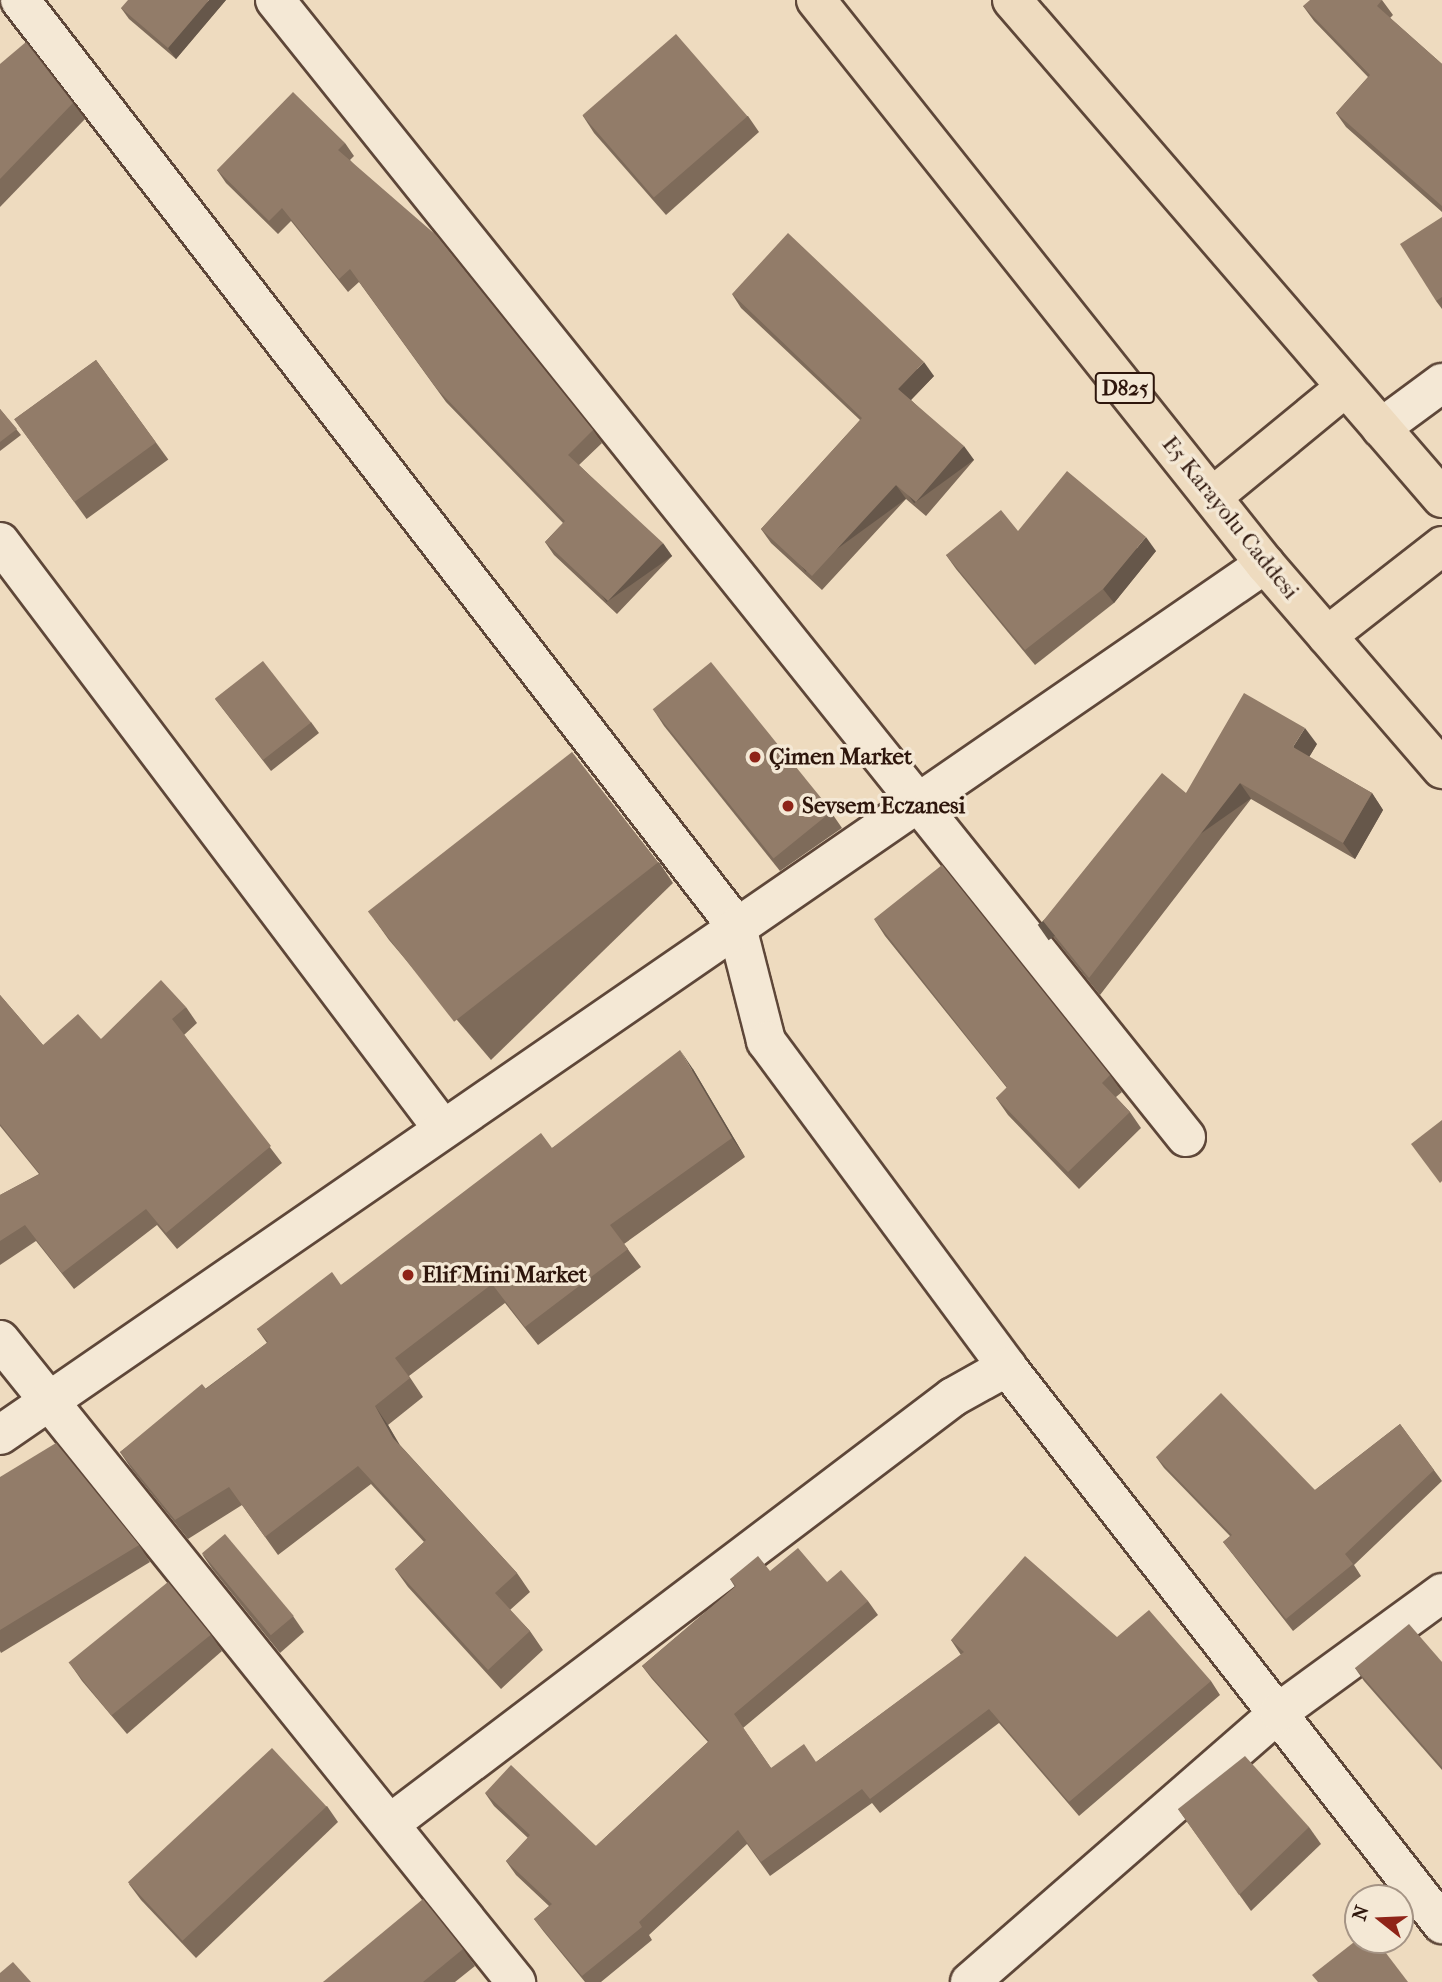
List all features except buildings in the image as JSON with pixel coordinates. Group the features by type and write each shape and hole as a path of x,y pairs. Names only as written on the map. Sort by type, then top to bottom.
{"highway":[{"name":"E5 Karayolu Caddesi","path":"816,0 1265,564 1442,769"},
{"path":"1012,0 1442,498"},
{"path":"1212,497 1346,387"},
{"path":"1327,636 1442,546"}],"street":[{"path":"20,0 737,927 766,1041 1007,1367 1442,1924"},
{"path":"275,0 1186,1137"},
{"path":"1381,428 1442,383"},
{"path":"0,542 443,1129"},
{"path":"0,1435 1265,564"},
{"path":"0,1340 47,1403 391,1823 516,1982"},
{"path":"391,1823 953,1397 1007,1367"},
{"path":"970,1982 1279,1712 1442,1593"}],"place":[{"name":"Çimen Market","path":"755,757"},
{"name":"Sevsem Eczanesi","path":"788,806"},
{"name":"Elif Mini Market","path":"408,1275"}]}
